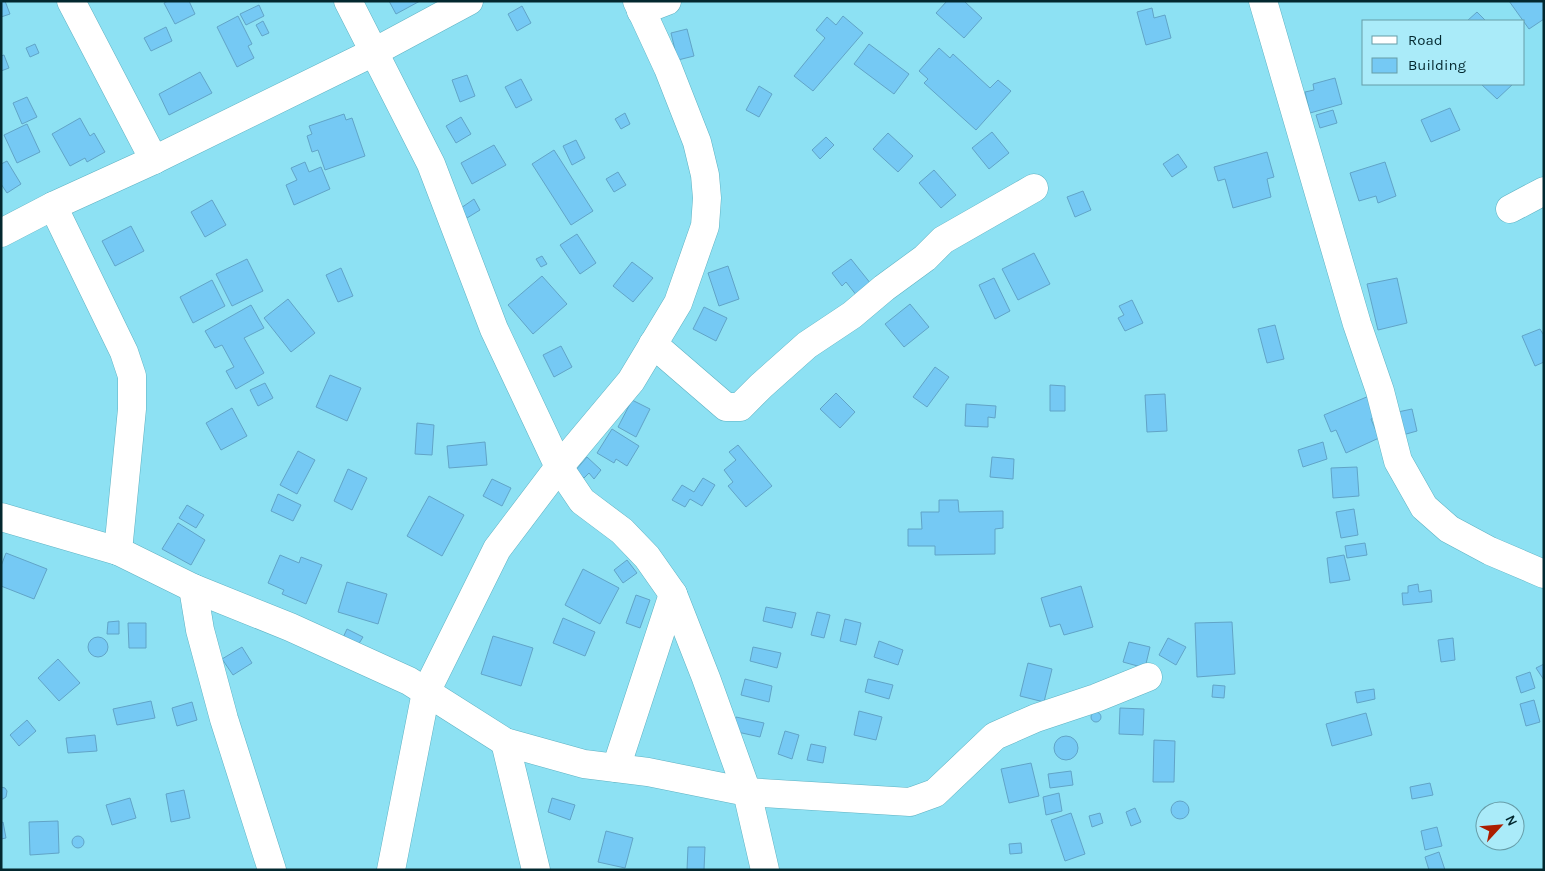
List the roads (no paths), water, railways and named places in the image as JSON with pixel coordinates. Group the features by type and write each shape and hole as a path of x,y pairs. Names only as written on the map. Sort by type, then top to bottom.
{"street":[{"path":"71,1 154,160"},
{"path":"348,1 431,164 494,329 559,467 582,501 622,531 647,557 673,594 706,678 747,792 765,870"},
{"path":"1,233 52,206 154,160 374,52 469,1"},
{"path":"391,870 426,692 497,549 559,467 631,381 678,304 705,226 707,198 705,175 697,142 668,68 639,6 667,1"},
{"path":"1263,1 1357,324 1380,391 1398,461 1424,506 1449,529 1490,551 1544,574"},
{"path":"653,344 726,407 740,407 808,345 925,258 943,240 1034,188"},
{"path":"1510,209 1544,191"},
{"path":"52,206 124,352 132,376 132,410 118,551"},
{"path":"1,518 118,551 193,588 299,631 409,681 505,742 584,764 648,772 747,792 910,802 935,793 995,736 1036,718 1096,698 1148,677"},
{"path":"193,588 200,630 224,719 272,870"},
{"path":"616,768 673,594"},
{"path":"505,742 536,870"}]}
